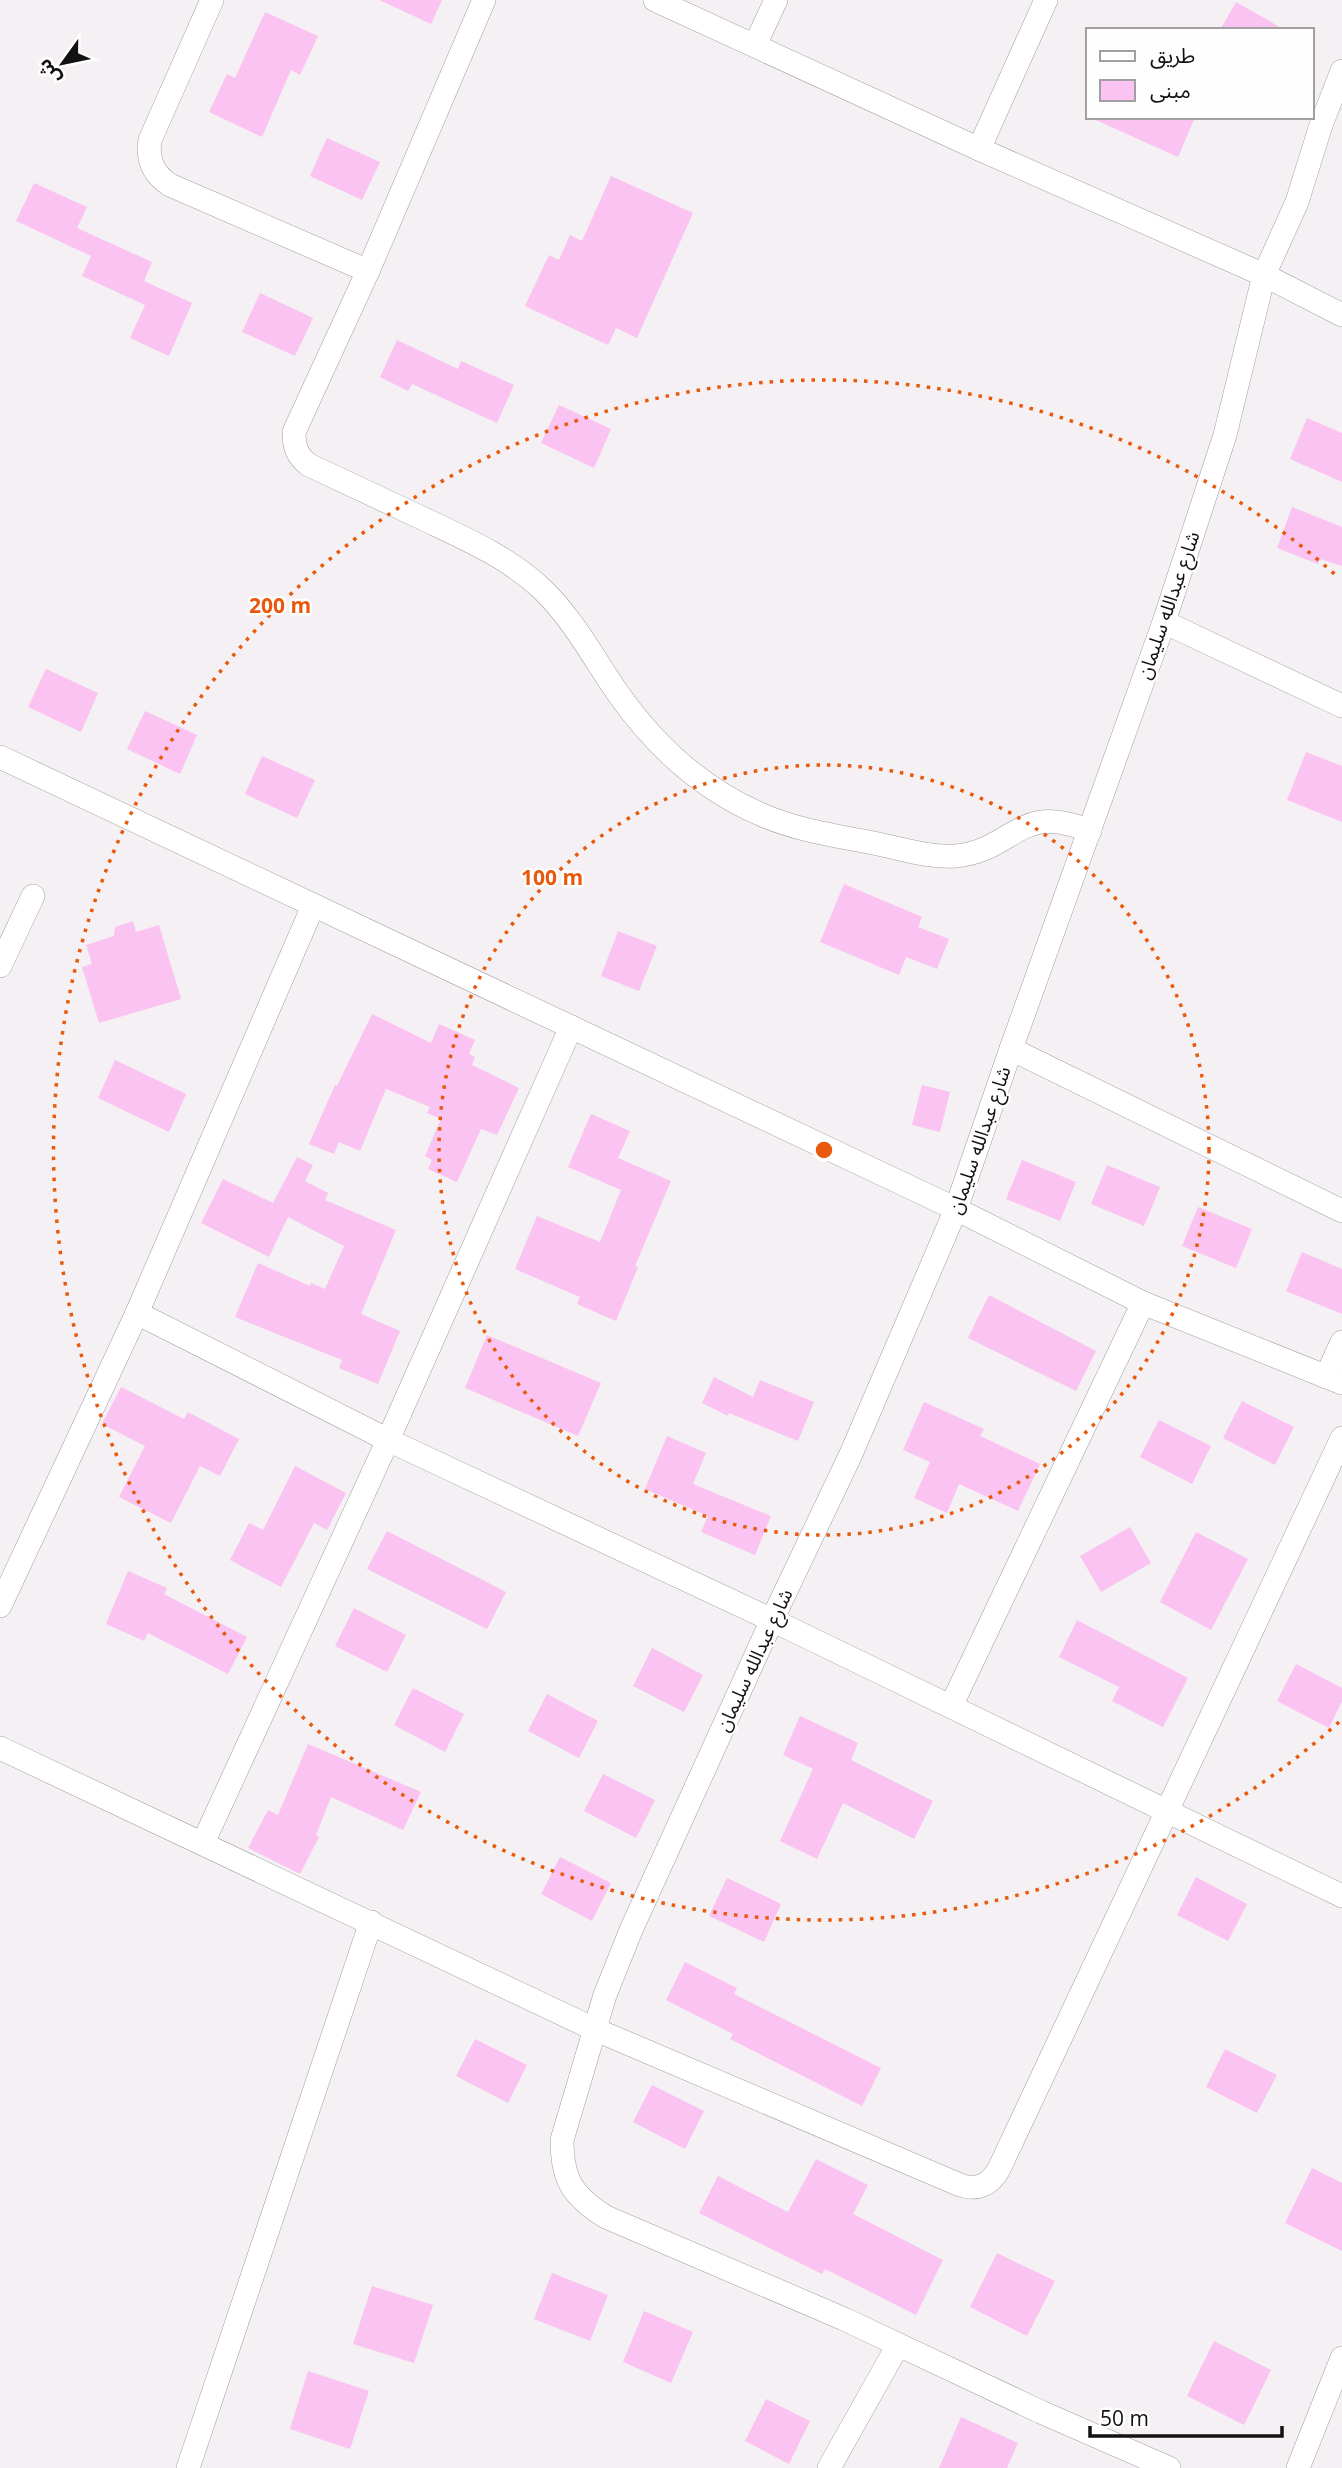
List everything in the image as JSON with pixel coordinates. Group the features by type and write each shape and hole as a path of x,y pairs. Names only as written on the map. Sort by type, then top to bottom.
{"street":[{"path":"212,0 150,140 149,158 152,166 162,180 170,185 368,271"},
{"path":"484,0 368,271 294,432 296,451 309,465 492,552 528,577 544,591 572,624 635,718 656,742 688,771 733,801 788,825 938,856 976,852 1040,821 1056,821 1090,831"},
{"path":"655,0 979,149 1264,275 1342,315"},
{"path":"755,45 776,0"},
{"path":"979,149 1046,0"},
{"name":"شارع عبدالله سليمان","path":"898,2344 606,2217 584,2204 568,2183 562,2162 562,2140 594,2029 631,1930 851,1454 956,1209 1164,622 1225,435 1264,275 1297,202 1321,125 1342,71"},
{"path":"1164,622 1342,706"},
{"path":"0,757 956,1209 1143,1303 1334,1380 1342,1342"},
{"path":"0,966 33,896"},
{"path":"0,1606 137,1313 313,906"},
{"path":"203,1843 388,1440 571,1027"},
{"path":"1011,1049 1342,1211"},
{"path":"951,1706 1143,1303"},
{"path":"137,1313 388,1440 772,1620 1342,1896"},
{"path":"0,1748 594,2029 967,2188 982,2186 989,2182 999,2169 1342,1438"},
{"path":"188,2468 371,1922"},
{"path":"829,2468 898,2344 1041,2412 1169,2468"},
{"path":"1298,2468 1342,2358"}],"building":[{"path":"379,0 442,0 431,24"},
{"path":"1236,2 1282,28 1221,28"},
{"path":"265,12 318,36 300,75 291,70 262,137 209,112 227,74 235,78"},
{"path":"1093,119 1194,119 1178,157"},
{"path":"327,138 380,162 362,200 310,176"},
{"path":"611,176 693,213 637,338 616,328 608,345 525,306 549,255 559,260 570,235 582,241"},
{"path":"34,183 87,207 77,228 152,262 144,281 192,303 169,356 130,338 145,305 82,276 91,256 16,221"},
{"path":"260,293 313,318 295,356 242,332"},
{"path":"397,340 458,369 461,361 514,385 497,423 412,384 408,391 380,377"},
{"path":"559,405 611,429 594,468 541,443"},
{"path":"1307,418 1342,433 1342,482 1290,459"},
{"path":"1292,507 1342,527 1342,566 1320,559 1318,564 1277,548"},
{"path":"46,669 98,693 81,732 28,707"},
{"path":"145,711 197,735 180,774 127,749"},
{"path":"1306,752 1342,766 1342,822 1287,800"},
{"path":"262,756 315,780 297,818 245,794"},
{"path":"844,884 922,917 918,927 949,939 937,969 906,957 899,975 820,942"},
{"path":"133,921 136,932 159,925 181,999 99,1023 82,967 92,964 86,945 114,936 115,927"},
{"path":"618,931 657,946 639,991 601,976"},
{"path":"372,1014 431,1043 439,1024 475,1040 469,1054 475,1057 472,1065 519,1088 497,1135 481,1129 457,1182 428,1169 432,1160 425,1156 441,1119 427,1113 430,1107 386,1089 360,1151 339,1142 334,1154 309,1144 335,1085 337,1086"},
{"path":"115,1060 186,1094 169,1132 98,1098"},
{"path":"922,1085 950,1092 940,1132 912,1125"},
{"path":"591,1114 630,1131 618,1158 671,1181 635,1266 638,1267 616,1321 577,1304 580,1297 515,1269 537,1216 600,1242 621,1190 568,1167"},
{"path":"297,1157 313,1165 305,1181 328,1193 325,1200 396,1230 361,1314 400,1331 378,1384 339,1368 342,1360 235,1317 258,1263 310,1286 311,1283 325,1289 344,1246 288,1217 269,1257 201,1223 223,1179 273,1203"},
{"path":"1022,1160 1076,1182 1060,1221 1006,1199"},
{"path":"1107,1165 1160,1187 1144,1226 1091,1204"},
{"path":"1198,1207 1252,1229 1236,1268 1182,1246"},
{"path":"1302,1252 1342,1269 1342,1314 1286,1291"},
{"path":"989,1295 1096,1351 1076,1391 968,1338"},
{"path":"487,1335 601,1383 578,1436 465,1388"},
{"path":"714,1377 753,1397 760,1380 814,1402 798,1441 729,1413 728,1416 702,1403"},
{"path":"121,1387 184,1419 188,1412 239,1439 220,1476 200,1466 171,1523 119,1497 145,1446 102,1424"},
{"path":"1242,1401 1294,1427 1275,1465 1223,1438"},
{"path":"924,1402 984,1429 980,1436 1040,1464 1018,1511 959,1484 947,1513 914,1498 930,1462 903,1450"},
{"path":"1159,1420 1211,1446 1192,1484 1140,1457"},
{"path":"667,1436 706,1453 693,1484 771,1516 755,1555 701,1532 708,1516 645,1489"},
{"path":"295,1466 346,1493 327,1530 314,1523 281,1587 230,1560 249,1523 263,1530"},
{"path":"1130,1527 1151,1563 1101,1592 1080,1556"},
{"path":"387,1531 506,1592 487,1629 367,1569"},
{"path":"1196,1532 1248,1559 1211,1630 1160,1602"},
{"path":"128,1571 167,1588 164,1594 247,1637 228,1674 148,1633 144,1641 106,1624"},
{"path":"354,1608 406,1635 387,1672 335,1646"},
{"path":"1077,1620 1188,1678 1163,1727 1112,1701 1119,1687 1059,1657"},
{"path":"652,1648 703,1675 684,1712 633,1686"},
{"path":"1296,1664 1342,1688 1342,1701 1329,1728 1277,1701"},
{"path":"413,1688 464,1714 445,1752 394,1725"},
{"path":"547,1694 598,1721 579,1758 528,1731"},
{"path":"800,1716 858,1743 851,1760 933,1801 914,1839 843,1803 817,1859 780,1841 813,1769 783,1755"},
{"path":"308,1744 421,1792 403,1830 331,1797 316,1835 319,1837 300,1874 248,1848 268,1810 278,1815"},
{"path":"603,1774 655,1800 636,1838 584,1811"},
{"path":"560,1857 611,1883 592,1921 541,1894"},
{"path":"1196,1877 1247,1904 1228,1941 1177,1915"},
{"path":"727,1878 781,1904 764,1942 709,1916"},
{"path":"685,1962 737,1988 734,1994 881,2068 862,2106 730,2039 733,2034 666,2000"},
{"path":"475,2039 527,2065 508,2103 456,2076"},
{"path":"1225,2049 1277,2075 1257,2113 1206,2087"},
{"path":"652,2085 704,2111 685,2149 633,2122"},
{"path":"816,2159 868,2185 853,2214 943,2260 916,2315 825,2269 822,2274 699,2213 718,2176 788,2212"},
{"path":"1312,2168 1342,2183 1342,2251 1285,2223"},
{"path":"997,2253 1055,2281 1027,2336 970,2307"},
{"path":"552,2273 608,2295 590,2341 534,2319"},
{"path":"372,2286 433,2305 414,2363 353,2344"},
{"path":"644,2311 693,2332 671,2383 623,2362"},
{"path":"1214,2341 1271,2370 1244,2425 1187,2396"},
{"path":"308,2371 369,2391 350,2449 290,2429"},
{"path":"766,2399 810,2421 789,2464 745,2441"},
{"path":"961,2417 1018,2443 1007,2468 939,2468"}]}
